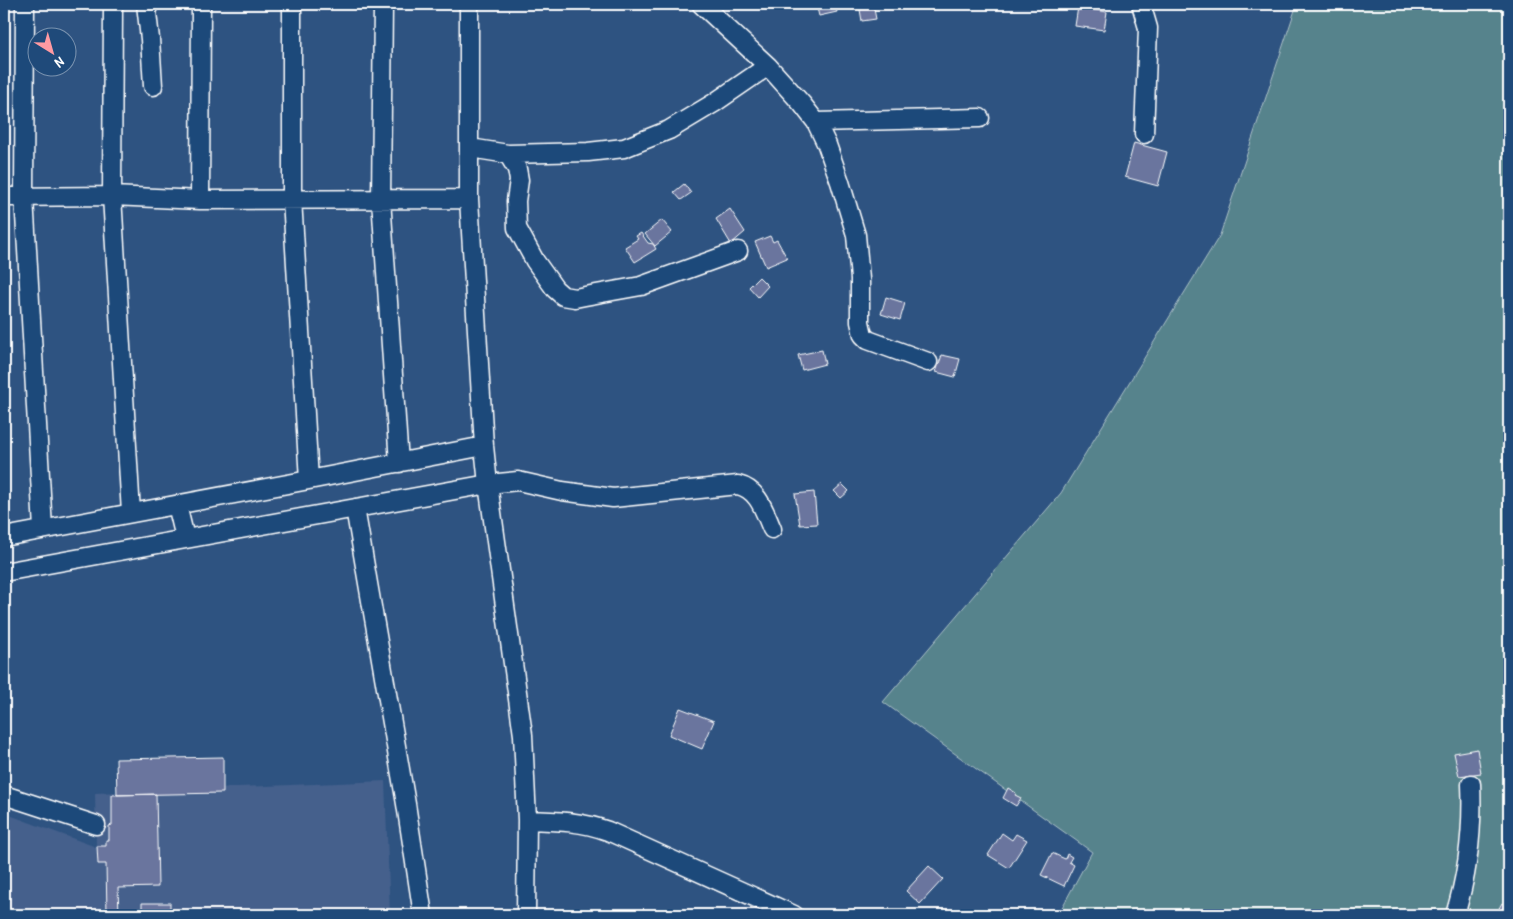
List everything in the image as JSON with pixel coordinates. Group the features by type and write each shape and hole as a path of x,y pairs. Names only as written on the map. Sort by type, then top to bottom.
{"street":[{"path":"25,4 24,197 43,529"},
{"path":"113,4 112,196 131,513"},
{"path":"146,4 153,86"},
{"path":"200,200 201,4"},
{"path":"292,4 292,199 310,480"},
{"path":"383,4 381,199 399,463"},
{"path":"470,4 470,199 484,446 523,735 527,820 526,915"},
{"path":"701,4 768,66 816,122 834,164 856,235 860,279 860,322 863,335 868,340 928,362"},
{"path":"1141,4 1148,28 1144,134"},
{"path":"470,148 508,154 588,152 624,148 670,130 768,66"},
{"path":"816,122 980,118"},
{"path":"508,154 518,168 517,228 535,261 555,289 563,296 575,298 641,286 738,251"},
{"path":"4,197 112,196 200,200 470,199"},
{"path":"4,536 484,446"},
{"path":"4,572 488,484 518,481 562,491 613,498 738,485 750,490 758,498 772,529"},
{"path":"177,505 184,538"},
{"path":"355,508 407,813 422,915"},
{"path":"1455,915 1462,894 1470,845 1471,784"},
{"path":"4,795 96,825"},
{"path":"527,820 574,822 601,829 794,915"}],"shaded area":[{"path":"385,781 390,915 4,915 4,813 96,847 95,793"}],"green space":[{"path":"1297,4 1509,4 1509,915 1058,915 1092,852 883,702 1061,493 1220,235"}],"building":[{"path":"816,4 835,4 837,12 819,16"},
{"path":"859,4 873,4 876,19 862,21"},
{"path":"1078,7 1107,12 1104,30 1075,26"},
{"path":"1134,143 1167,152 1158,186 1125,177"},
{"path":"684,184 691,193 681,200 674,192"},
{"path":"730,209 745,232 731,244 716,219"},
{"path":"662,220 672,232 655,246 645,234"},
{"path":"641,233 648,243 653,244 656,249 635,262 625,247 638,239 636,236"},
{"path":"770,236 773,242 777,240 787,258 766,267 755,242"},
{"path":"759,277 768,286 758,297 749,287"},
{"path":"886,297 905,303 900,320 881,314"},
{"path":"822,350 825,364 802,370 798,355"},
{"path":"942,355 960,359 955,377 936,372"},
{"path":"842,484 849,491 841,498 834,491"},
{"path":"814,492 817,524 800,525 795,494"},
{"path":"680,708 714,721 702,749 669,735"},
{"path":"1477,749 1481,773 1459,776 1454,753"},
{"path":"223,757 223,793 117,795 116,759"},
{"path":"1008,788 1021,798 1016,806 1003,798"},
{"path":"156,794 158,887 118,888 119,913 107,913 106,864 98,864 97,846 106,846 106,840 109,840 109,826 112,825 112,795"},
{"path":"1002,833 1012,840 1016,834 1027,840 1009,868 988,855"},
{"path":"1052,853 1065,859 1067,854 1072,857 1069,862 1074,865 1064,886 1041,875"},
{"path":"929,866 943,879 920,904 906,891"},
{"path":"142,903 170,903 170,915 142,915"},
{"path":"1502,903 1506,905 1509,903 1504,915 1497,912"}]}
